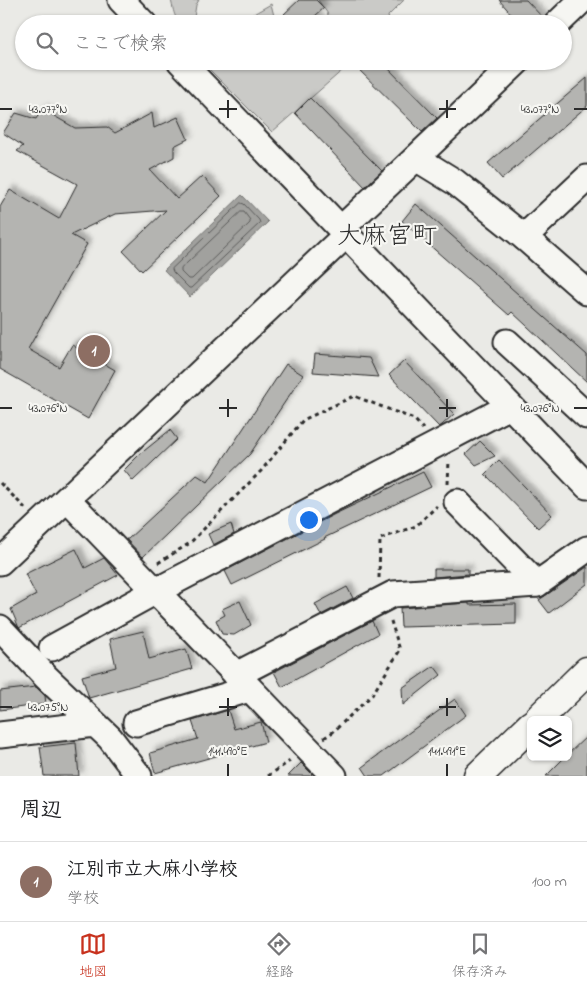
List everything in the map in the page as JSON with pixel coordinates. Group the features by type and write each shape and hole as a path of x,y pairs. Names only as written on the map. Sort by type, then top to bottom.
{"main road":[{"path":"541,716 587,671"},
{"path":"478,776 527,730"}],"street":[{"path":"566,15 582,0"},
{"path":"189,70 587,486"},
{"path":"0,562 344,232 416,158 509,70"},
{"path":"416,158 455,182 524,237 587,292"},
{"path":"524,237 584,185"},
{"path":"507,342 587,416"},
{"path":"52,648 148,583 436,445 510,406"},
{"path":"449,497 537,584"},
{"path":"67,499 334,776"},
{"path":"136,723 243,682 393,594 537,584 587,549"},
{"path":"0,628 46,677 110,738 139,776"},
{"path":"0,735 95,724"}],"path":[{"path":"148,583 261,471 303,420 354,396 414,419 449,458 449,497 416,526 380,539 378,580 400,650 372,696 333,732 268,776"},
{"path":"0,483 40,524"}],"shaded area":[{"path":"171,0 199,0 194,15 175,15"},
{"path":"318,0 404,0 389,15 328,14"},
{"path":"271,4 274,15 252,15"},
{"path":"210,70 343,70 272,132"}],"water":[{"path":"242,195 268,222 190,297 164,270"}],"building":[{"path":"299,0 316,0 324,8 316,15 284,14"},
{"path":"499,0 526,0 540,15 512,15"},
{"path":"359,70 390,70 437,118 422,132"},
{"path":"587,78 587,106 502,179 488,163"},
{"path":"310,98 382,171 365,187 295,113"},
{"path":"42,109 75,128 107,127 115,133 152,113 154,128 178,117 188,139 174,146 174,157 150,170 177,199 202,176 221,196 142,271 123,251 166,210 115,214 71,235 87,244 28,349 59,367 72,345 115,370 88,419 0,369 0,207 10,190 59,219 77,184 17,151 23,146 3,133 16,113 36,119"},
{"path":"416,204 587,355 587,382 512,312 509,315 402,221"},
{"path":"315,354 369,358 378,377 313,372"},
{"path":"404,361 454,414 439,427 389,375"},
{"path":"286,364 303,375 250,454 143,557 126,539 197,475 208,482"},
{"path":"170,430 177,439 133,481 124,470"},
{"path":"480,441 495,456 476,465 466,454"},
{"path":"499,460 552,515 538,528 485,474"},
{"path":"423,472 431,487 324,538 232,585 225,571 335,514"},
{"path":"231,524 234,534 213,545 208,534"},
{"path":"76,549 85,568 104,558 118,575 19,628 11,609 36,595 25,574"},
{"path":"587,567 587,584 549,613 539,600"},
{"path":"434,569 468,569 468,574 434,577"},
{"path":"347,587 353,598 321,615 315,604"},
{"path":"240,601 251,625 234,635 222,634 216,620 225,615 222,609"},
{"path":"469,603 469,605 516,604 516,624 401,627 400,608"},
{"path":"372,621 378,634 282,687 274,672"},
{"path":"143,631 149,659 186,649 192,669 89,698 82,676 116,667 110,639"},
{"path":"434,666 441,675 403,705 402,688"},
{"path":"36,687 45,696 46,704 0,710 0,691"},
{"path":"455,699 466,715 384,776 368,776 362,767"},
{"path":"228,710 234,729 261,722 266,742 155,773 150,753 198,739 192,721"},
{"path":"587,736 587,776 546,776 561,761 572,761 572,750"},
{"path":"76,743 79,776 44,776 40,747"},
{"path":"301,763 312,774 310,776 288,776"}],"place":[{"name":"江別市立大麻小学校","path":"94,351"}],"district":[{"name":"大麻宮町","path":"387,237"}]}
